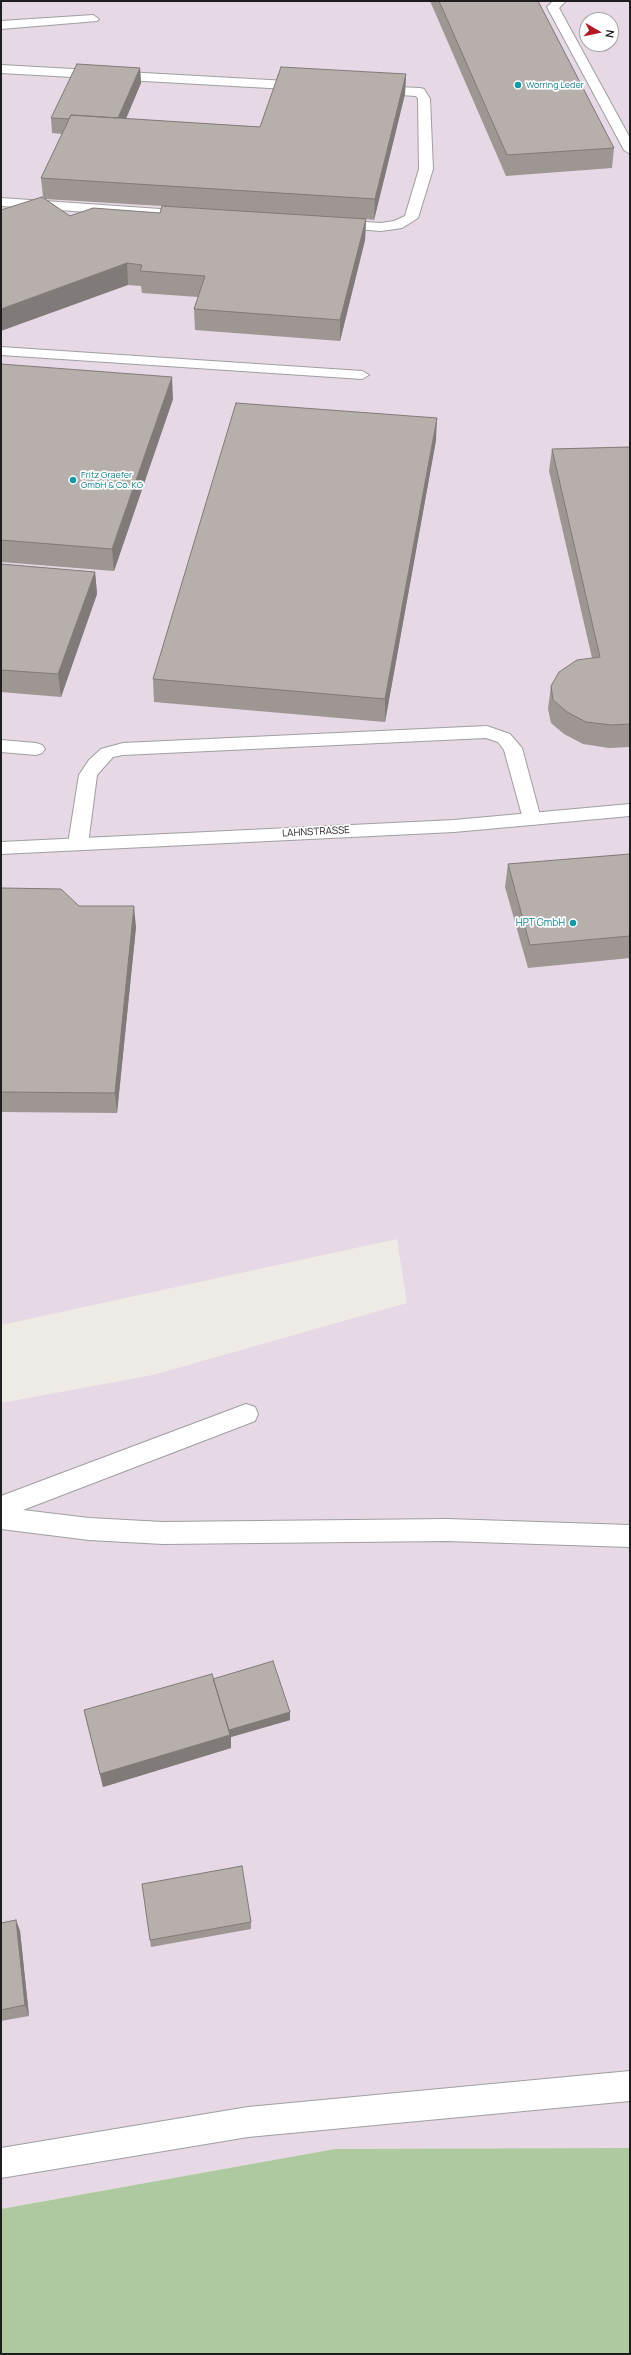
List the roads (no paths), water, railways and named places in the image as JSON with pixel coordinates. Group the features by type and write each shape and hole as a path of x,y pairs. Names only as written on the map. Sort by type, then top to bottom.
{"street":[{"path":"560,1 554,7 630,150"},
{"path":"1,25 93,19"},
{"path":"1,69 317,86"},
{"path":"322,223 381,227 397,225 411,218 426,169 424,99 420,92 364,89"},
{"path":"1,202 198,215"},
{"path":"1,351 362,375"},
{"path":"78,844 88,775 95,764 107,754 122,749 487,732 504,738 513,748 532,819"},
{"path":"1,746 36,749"},
{"name":"LAHNSTRASSE","path":"1,848 454,826 630,810"},
{"path":"1,1507 246,1414"},
{"path":"1,1518 89,1530 163,1533 447,1530 630,1536"},
{"path":"1,2163 248,2122 630,2086"}],"place":[{"name":"Worring Leder","path":"518,85"},
{"name":"Fritz Graefer GmbH & Co. KG","path":"73,480"},
{"name":"HPT GmbH","path":"573,923"}]}
